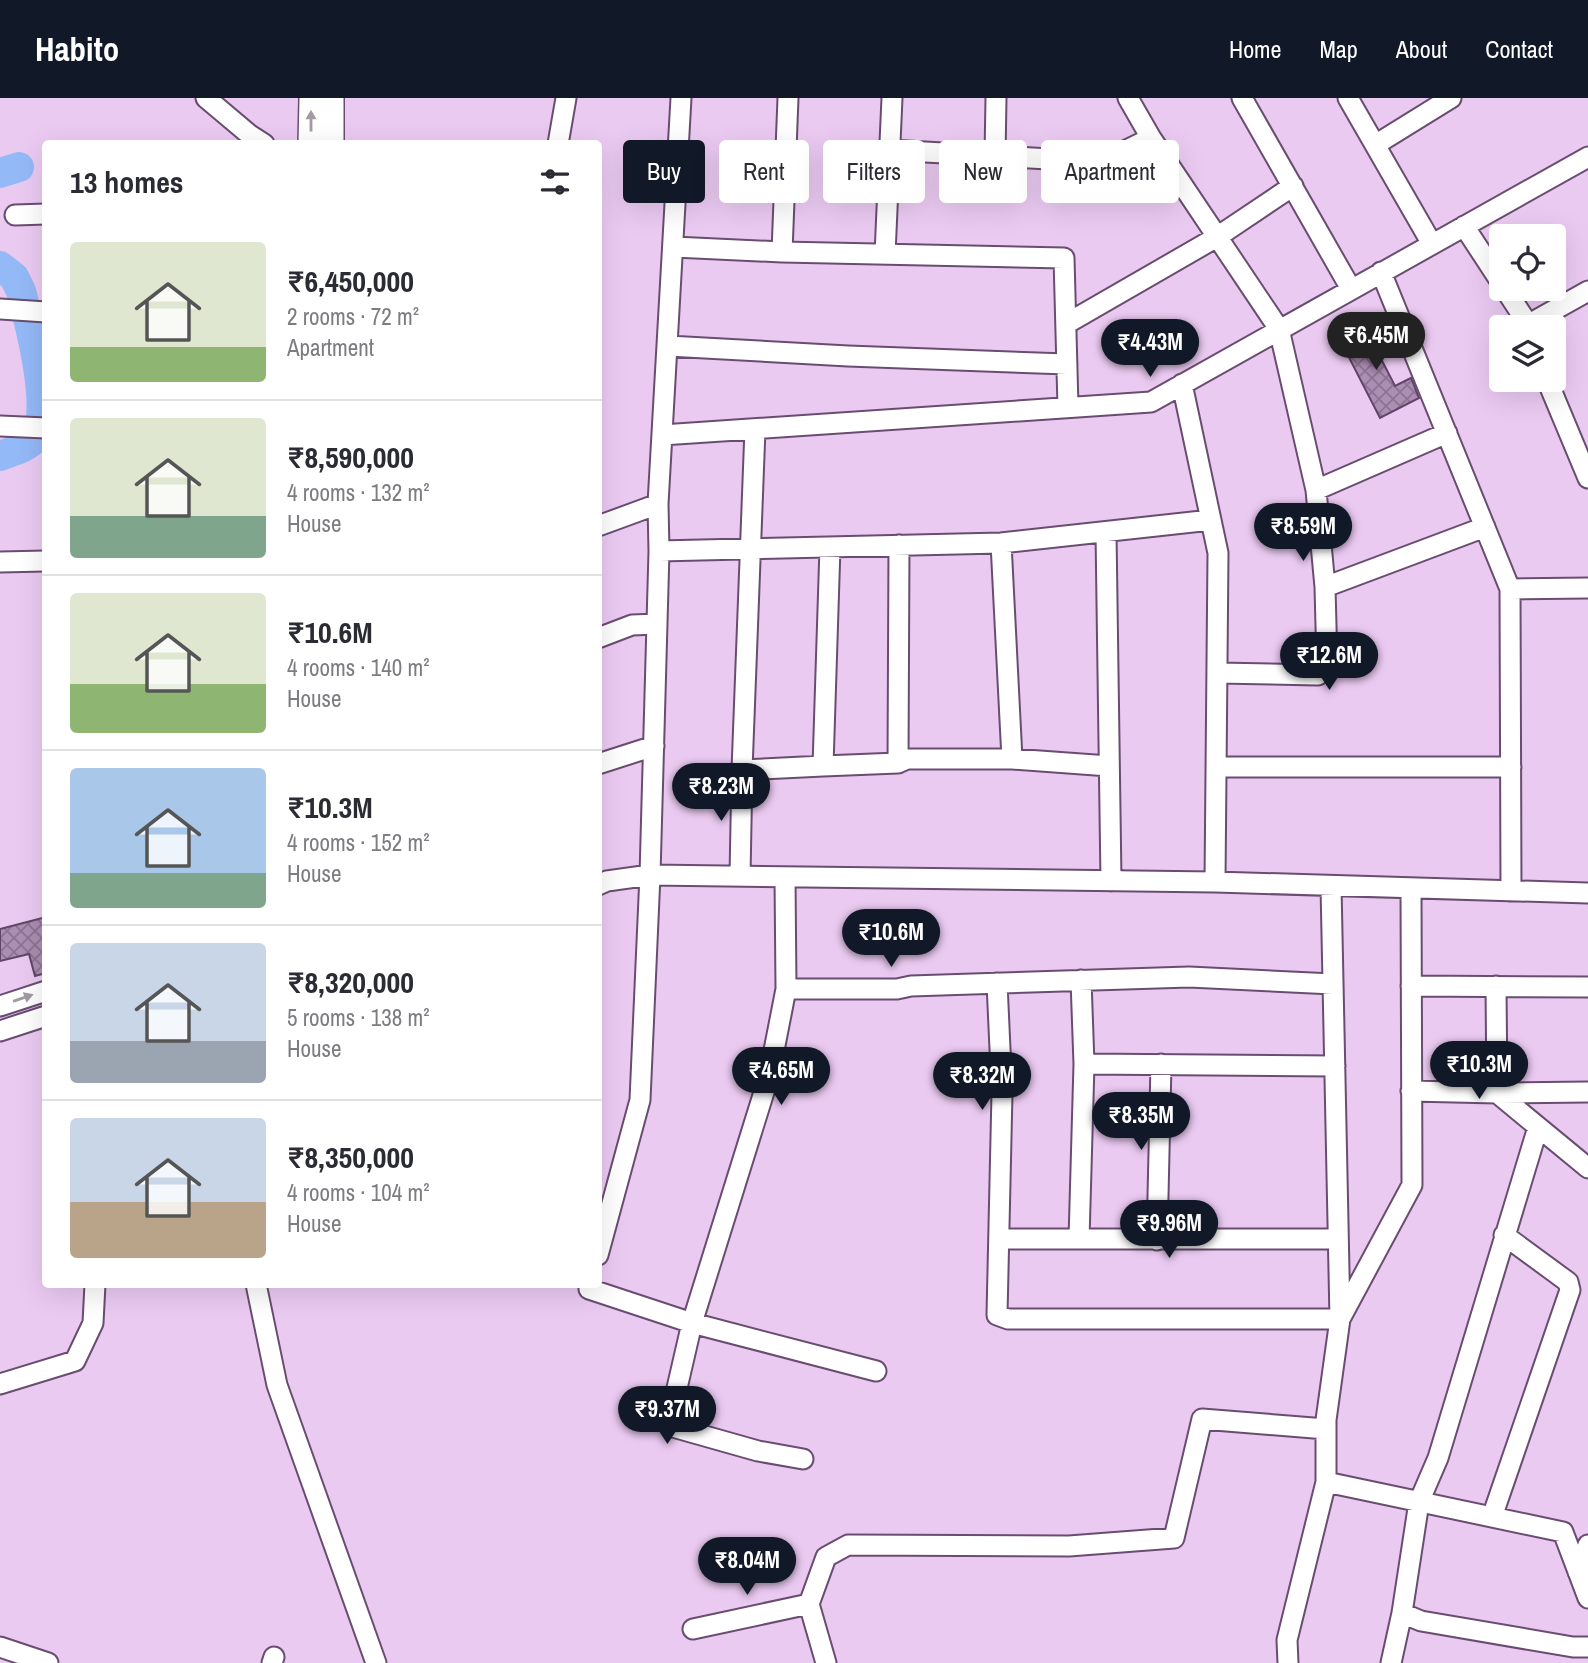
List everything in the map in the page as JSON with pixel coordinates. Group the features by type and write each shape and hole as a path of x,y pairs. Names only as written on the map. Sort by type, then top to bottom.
{"street":[{"path":"206,98 258,140"},
{"path":"310,140 311,98"},
{"path":"332,98 332,140"},
{"path":"559,140 566,98"},
{"path":"602,1240 640,1100 654,746 658,504 681,98"},
{"path":"782,252 788,98"},
{"path":"890,140 892,98"},
{"path":"995,140 996,98"},
{"path":"1129,98 1151,138 1279,329 1316,490 1325,587 1324,670 1318,675 1217,673"},
{"path":"1242,98 1351,289"},
{"path":"1348,98 1432,244"},
{"path":"1375,145 1451,98"},
{"path":"1027,158 1102,162 1151,138"},
{"path":"662,435 1151,402 1588,156"},
{"path":"1066,324 1217,237 1293,186"},
{"path":"886,254 888,203"},
{"path":"15,215 42,214"},
{"path":"1464,226 1489,264"},
{"path":"674,247 1064,258 1068,407"},
{"path":"1381,272 1510,589 1511,891"},
{"path":"1548,315 1588,291"},
{"path":"668,345 848,356 1067,364"},
{"path":"1182,384 1218,553 1215,882"},
{"path":"1552,392 1588,478"},
{"path":"0,426 39,427"},
{"path":"740,876 748,549 755,429"},
{"path":"1316,490 1447,433"},
{"path":"602,525 658,504"},
{"path":"659,551 1001,542 1211,520"},
{"path":"1325,587 1485,527"},
{"path":"1106,532 1111,881"},
{"path":"1001,542 1013,759"},
{"path":"898,763 899,545"},
{"path":"823,766 830,547"},
{"path":"0,562 42,561"},
{"path":"1510,589 1588,588"},
{"path":"602,636 632,625 657,624"},
{"path":"602,763 654,746"},
{"path":"742,770 898,763 907,759 1013,759 1109,766"},
{"path":"1216,767 1511,767"},
{"path":"602,883 650,875 1215,882 1588,893"},
{"path":"785,877 786,989 769,1076 692,1323 671,1414 673,1427 758,1451 803,1459"},
{"path":"1288,1663 1287,1640 1325,1482 1326,1429 1340,1319 1331,886"},
{"path":"1340,1319 1412,1185 1411,888"},
{"path":"786,989 897,989 911,986 1189,977 1333,984"},
{"path":"1079,1239 1084,1064 1082,980"},
{"path":"997,984 1002,1093 997,1315 1008,1319 1340,1319"},
{"path":"1411,986 1588,987"},
{"path":"1496,986 1497,1093 1588,1168"},
{"path":"0,1006 42,992"},
{"path":"0,1031 42,1017"},
{"path":"1084,1064 1335,1066"},
{"path":"1157,1240 1161,1064"},
{"path":"1411,1091 1588,1092"},
{"path":"1391,1663 1402,1613 1419,1502 1438,1458 1538,1127"},
{"path":"1492,1517 1570,1290 1568,1282 1504,1235"},
{"path":"999,1240 1338,1239"},
{"path":"0,1384 75,1361 93,1323 95,1288"},
{"path":"257,1288 277,1385 376,1663"},
{"path":"589,1288 692,1323 876,1371"},
{"path":"826,1663 809,1604 826,1557 848,1545 1069,1546 1174,1538 1202,1419 1326,1429"},
{"path":"1325,1482 1563,1532 1583,1547 1578,1572 1588,1598"},
{"path":"693,1629 809,1604"},
{"path":"1402,1613 1421,1621 1573,1647 1588,1647"},
{"path":"0,1647 48,1663"}],"building":[{"path":"1364,325 1368,333 1376,329 1384,344 1376,349 1395,386 1411,378 1419,398 1380,418 1339,338"},
{"path":"42,918 42,974 35,976 29,954 0,961 0,929"}],"waterway":[{"path":"0,173 19,167"},
{"path":"0,266 14,277 21,291 38,367 42,410 40,427 34,439 23,447 0,456"}]}
